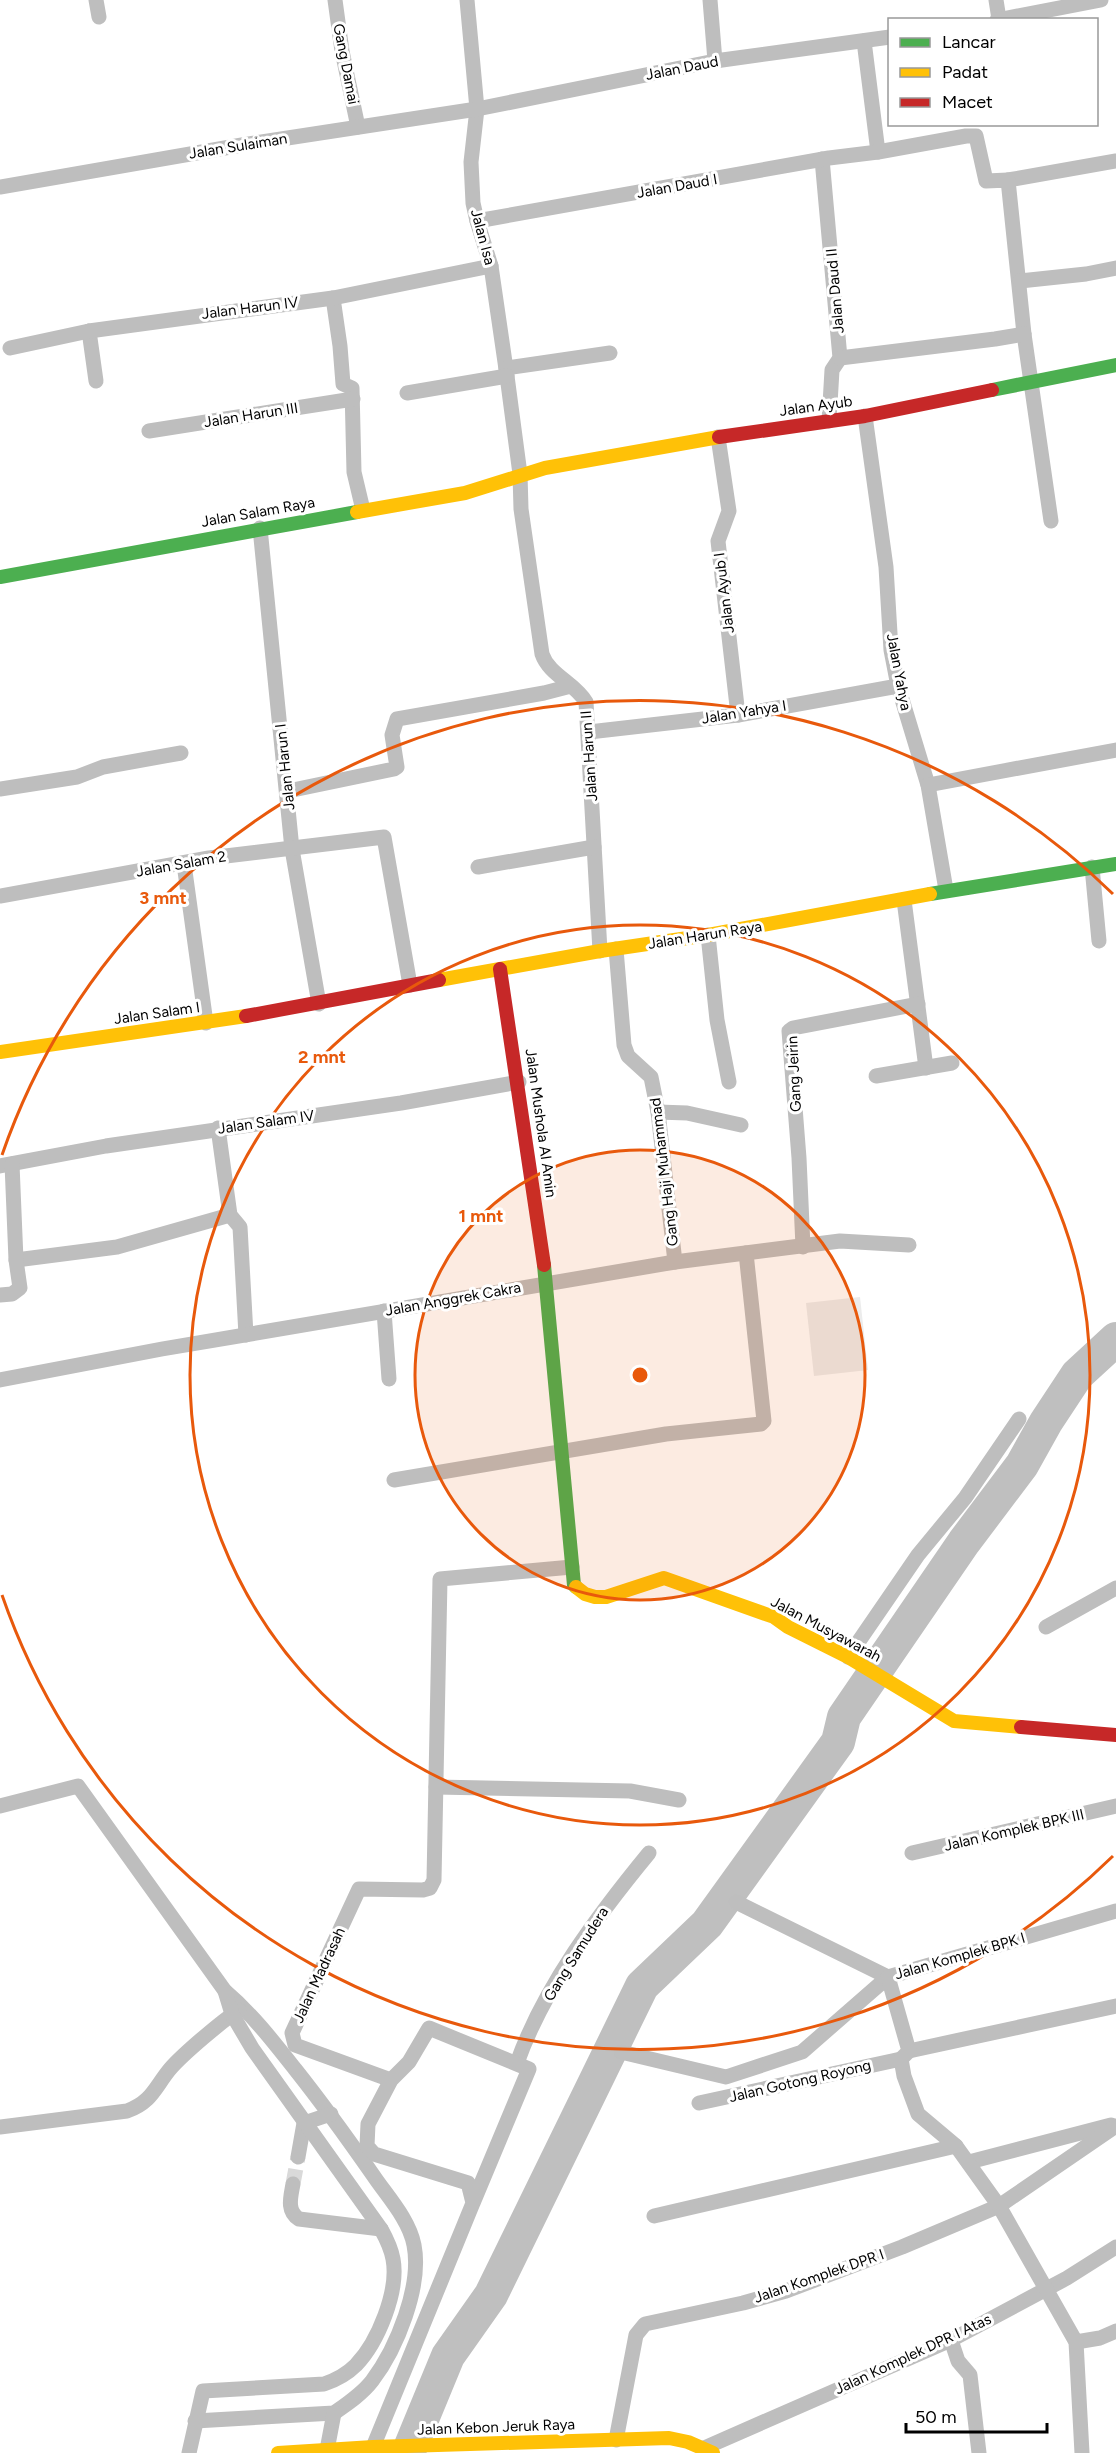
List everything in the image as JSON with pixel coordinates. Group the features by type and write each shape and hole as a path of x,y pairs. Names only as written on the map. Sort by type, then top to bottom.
{"street":[{"path":"96,0 99,17"},
{"name":"Gang Damai","path":"335,0 342,51 358,127"},
{"name":"Jalan Isa","path":"467,0 477,109 471,162 477,221 491,266 520,474"},
{"path":"710,0 715,61"},
{"path":"996,0 998,18"},
{"path":"1003,18 1101,0"},
{"name":"Jalan Daud","path":"477,109 715,61 888,37"},
{"path":"864,41 879,152"},
{"name":"Jalan Sulaiman","path":"0,187 477,109"},
{"name":"Jalan Daud I","path":"477,221 822,159 879,152 974,135 977,139 986,181 1008,180 1116,161"},
{"name":"Jalan Daud II","path":"822,159 840,358 832,370 829,421"},
{"path":"1008,180 1024,334 1051,521"},
{"name":"Jalan Harun IV","path":"10,348 89,331 333,298 491,266"},
{"path":"1020,281 1086,274 1116,268"},
{"path":"333,298 343,384 352,388 354,472 363,510"},
{"path":"89,331 96,381"},
{"path":"840,358 1024,334"},
{"path":"407,393 610,353"},
{"name":"Jalan Ayub","path":"520,474 718,437 865,416 1116,365"},
{"name":"Jalan Harun III","path":"149,431 353,399"},
{"name":"Jalan Yahya","path":"865,416 886,567 891,650 898,686 928,785 946,890"},
{"name":"Jalan Ayub I","path":"718,437 729,511 718,542 738,715"},
{"name":"Jalan Salam Raya","path":"0,577 260,528 465,493 488,487 520,474"},
{"name":"Jalan Harun II","path":"520,474 521,509 542,654 550,668 580,693 586,702 600,951"},
{"name":"Jalan Harun I","path":"260,528 292,849 319,1004"},
{"path":"288,791 394,769 397,767 392,735 397,719 544,693 571,686"},
{"name":"Jalan Yahya I","path":"589,732 738,715 898,686"},
{"path":"928,785 1116,750"},
{"path":"0,789 77,777 103,766 181,753"},
{"name":"Jalan Salam 2","path":"0,896 210,858 384,837 410,985"},
{"path":"478,867 594,847"},
{"path":"184,864 206,1023"},
{"name":"Jalan Harun Raya","path":"319,1004 410,985 600,951 708,935 904,900 946,890 1116,864"},
{"path":"1092,867 1099,941"},
{"path":"904,900 926,1068"},
{"path":"708,935 717,1020 729,1082"},
{"name":"Gang Haji Muhammad","path":"616,949 624,1045 628,1056 651,1077 658,1112 675,1262"},
{"name":"Jalan Mushola Al Amin","path":"500,969 519,1082 547,1282"},
{"name":"Jalan Salam I","path":"0,1052 206,1023 319,1004"},
{"name":"Gang Jeirin","path":"803,1247 789,1031 793,1028 918,1004"},
{"path":"876,1076 952,1063"},
{"name":"Jalan Salam IV","path":"0,1295 12,1294 20,1288 6,1165 218,1128 401,1103 519,1082"},
{"path":"658,1112 687,1113 741,1125"},
{"path":"218,1128 230,1215 240,1227 246,1335"},
{"path":"16,1260 117,1247 230,1215"},
{"name":"Jalan Anggrek Cakra","path":"0,1380 547,1282 675,1262 840,1241 909,1245"},
{"path":"394,1480 666,1434 762,1424 764,1421 746,1253"},
{"name":"Jalan Musyawarah","path":"547,1282 574,1585 594,1599 608,1598 652,1579 664,1578 774,1617 788,1627 849,1658 950,1720 1116,1735"},
{"path":"384,1311 389,1379"},
{"path":"849,1658 918,1555 965,1498 1019,1419"},
{"name":"Jalan Madrasah","path":"391,2080 295,2045 292,2033 359,1889 430,1888 434,1880 440,1579 572,1567"},
{"path":"1046,1627 1116,1588"},
{"path":"0,1806 78,1786 238,2011 331,2114 411,2232 416,2262 413,2288 405,2315 386,2359 371,2382 353,2400 334,2413 195,2421"},
{"path":"436,1787 630,1791 679,1800"},
{"name":"Jalan Komplek BPK III","path":"912,1853 1116,1806"},
{"name":"Gang Samudera","path":"517,2063 554,1986 601,1912 649,1853"},
{"path":"621,2052 726,2077 802,2052 888,1977 736,1902"},
{"name":"Jalan Komplek BPK I","path":"956,2146 918,2114 904,2076 905,2055 888,1977 1116,1911"},
{"path":"905,2055 1116,2006"},
{"path":"189,2453 203,2391 324,2384 338,2379 355,2366 368,2350 380,2326 394,2280 393,2259 389,2244 381,2229 252,2048 238,2011"},
{"path":"0,2127 127,2111 136,2107 152,2096 171,2068 238,2011"},
{"path":"373,2447 528,2072 527,2067 429,2028 409,2062 391,2080 368,2124 367,2146 374,2154 468,2183 473,2203"},
{"name":"Jalan Gotong Royong","path":"699,2103 905,2055"},
{"path":"304,2123 331,2114"},
{"path":"298,2157 304,2123"},
{"path":"969,2162 1116,2125"},
{"name":"Jalan Komplek DPR I","path":"616,2440 636,2335 645,2324 743,2303 786,2290 902,2247 999,2206 1116,2125"},
{"path":"654,2216 956,2146 999,2206 1076,2342 1082,2453"},
{"path":"294,2184 290,2204 292,2212 299,2219 381,2229"},
{"name":"Jalan Komplek DPR I Atas","path":"708,2450 951,2340 1047,2289 1116,2247"},
{"path":"1076,2342 1100,2338 1116,2331"},
{"path":"951,2340 958,2361 970,2375 979,2453"},
{"path":"327,2450 334,2413"},
{"name":"Jalan Kebon Jeruk Raya","path":"278,2453 435,2445 510,2448 669,2438 708,2450"}],"shaded area":[{"path":"860,1297 868,1370 814,1376 806,1303"}],"waterway":[{"path":"408,2453 448,2356 491,2295 642,1986 707,1924 838,1742 844,1717 964,1542 1022,1465 1046,1422 1077,1375 1116,1339"}],"tunnel":[{"path":"293,2184 298,2157"}],"traffic: fast":[{"path":"992,390 1116,365"},
{"path":"0,577 357,512"},
{"path":"930,894 1116,864"},
{"path":"544,1265 576,1587"}],"traffic: slow":[{"path":"357,512 465,493 545,468 719,437"},
{"path":"439,980 600,951 708,935 930,894"},
{"path":"0,1052 246,1016"},
{"path":"576,1587 585,1594 606,1597 664,1578 774,1617 788,1627 848,1657 954,1721 1021,1727"},
{"path":"278,2453 373,2447 669,2438 688,2442 713,2453"}],"traffic: jam":[{"path":"719,437 865,416 992,390"},
{"path":"500,969 544,1265"},
{"path":"246,1016 439,980"},
{"path":"1021,1727 1116,1735"}]}
